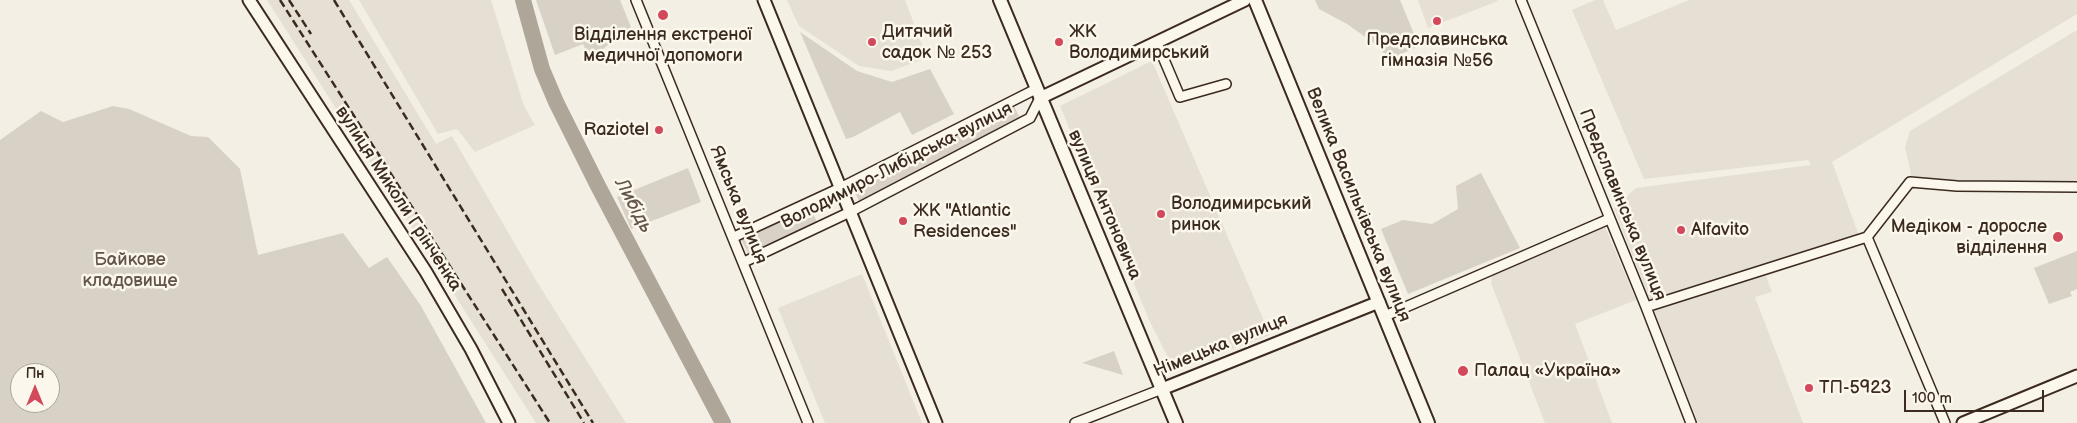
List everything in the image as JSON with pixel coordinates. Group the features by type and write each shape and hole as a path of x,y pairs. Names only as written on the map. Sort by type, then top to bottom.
{"main road":[{"name":"вулиця Миколи Грінченка","path":"249,0 426,272 471,349 508,423"},
{"path":"764,0 936,423"},
{"name":"вулиця Антоновича","path":"1000,0 1176,423"},
{"name":"Володимиро-Либідська вулиця","path":"1038,94 1157,43 1244,0"},
{"name":"Велика Васильківська вулиця","path":"1255,0 1428,423"},
{"name":"Німецька вулиця","path":"1162,389 1379,302"},
{"path":"1962,423 2077,376"}],"street":[{"name":"Ямська вулиця","path":"636,0 734,237 808,423"},
{"name":"Предславинська вулиця","path":"1521,0 1646,307 1691,423"},
{"path":"1157,43 1180,97 1226,84"},
{"name":"Володимиро-Либідська вулиця","path":"734,237 1038,94"},
{"name":"Володимиро-Либідська вулиця","path":"744,262 850,212 1030,118 1038,94"},
{"path":"1646,307 1867,237 1910,182 1957,186 2077,187"},
{"path":"1385,316 1609,219"},
{"path":"1867,237 1945,423"},
{"name":"Німецька вулиця","path":"1075,423 1162,389"}],"shaded area":[{"path":"267,0 349,0 436,144 452,136 537,282 626,423 536,423"},
{"path":"359,0 491,0 524,106 535,125 475,152 457,129 438,134"},
{"name":"Дитячий садок № 253","path":"787,0 905,0 927,58 891,71 859,66 799,26"},
{"name":"Предславинська гімназія №56","path":"1418,0 1497,0 1498,1 1428,28"},
{"path":"1595,0 1603,0 1616,30 1689,0 2077,0 2077,14 1832,162 1862,244 1766,276 1772,292 1755,297 1803,423 1698,423 1614,208 1636,188 1811,165 1808,160 1644,179 1572,10"},
{"path":"2077,30 2077,185 1997,185 1912,179 1905,147 1910,131"},
{"name":"Володимирський ринок","path":"1152,61 1270,335 1175,371 1150,322 1060,106"},
{"path":"1605,227 1636,300 1575,324 1612,423 1545,423 1491,283 1492,276"},
{"path":"862,274 922,423 825,423 778,308"}],"green space":[{"path":"536,0 620,0 631,27 590,59 583,44 555,55"},
{"path":"1315,0 1400,0 1419,46 1390,59 1374,43 1347,24 1319,9"},
{"path":"800,32 857,71 892,82 930,69 954,114 912,135 900,112 846,139"},
{"name":"Байкове кладовище","path":"113,106 129,109 191,136 208,137 240,169 258,255 343,233 369,268 387,257 421,306 486,423 0,423 0,140 41,111 63,122"},
{"path":"1014,106 1021,120 859,201 852,186"},
{"path":"688,168 701,202 631,229 617,197"},
{"path":"1481,173 1520,248 1408,294 1381,229 1403,220 1432,224 1458,209 1456,186"},
{"path":"809,206 817,222 748,253 740,237"},
{"path":"2077,251 2077,289 2070,292 2072,296 2049,304 2034,268"},
{"path":"1114,351 1123,375 1082,363"}],"waterway":[{"name":"Либідь","path":"523,0 542,69 556,102 598,186 723,423"}],"railway":[{"path":"280,0 550,423"},
{"path":"289,0 311,34"},
{"path":"334,0 593,423"},
{"path":"502,289 584,423"}],"place":[{"name":"Відділення екстреної медичної допомоги","path":"663,15"},
{"name":"Предславинська гімназія №56","path":"1437,21"},
{"name":"Дитячий садок № 253","path":"872,42"},
{"name":"ЖК Володимирський","path":"1059,42"},
{"name":"Raziotel","path":"659,130"},
{"name":"Володимирський ринок","path":"1161,214"},
{"name":"ЖК \"Atlantic Residences\"","path":"903,221"},
{"name":"Alfavito","path":"1681,230"},
{"name":"Медіком - доросле відділення","path":"2058,237"},
{"name":"Палац «Україна»","path":"1463,371"},
{"name":"ТП-5923","path":"1809,388"}]}
